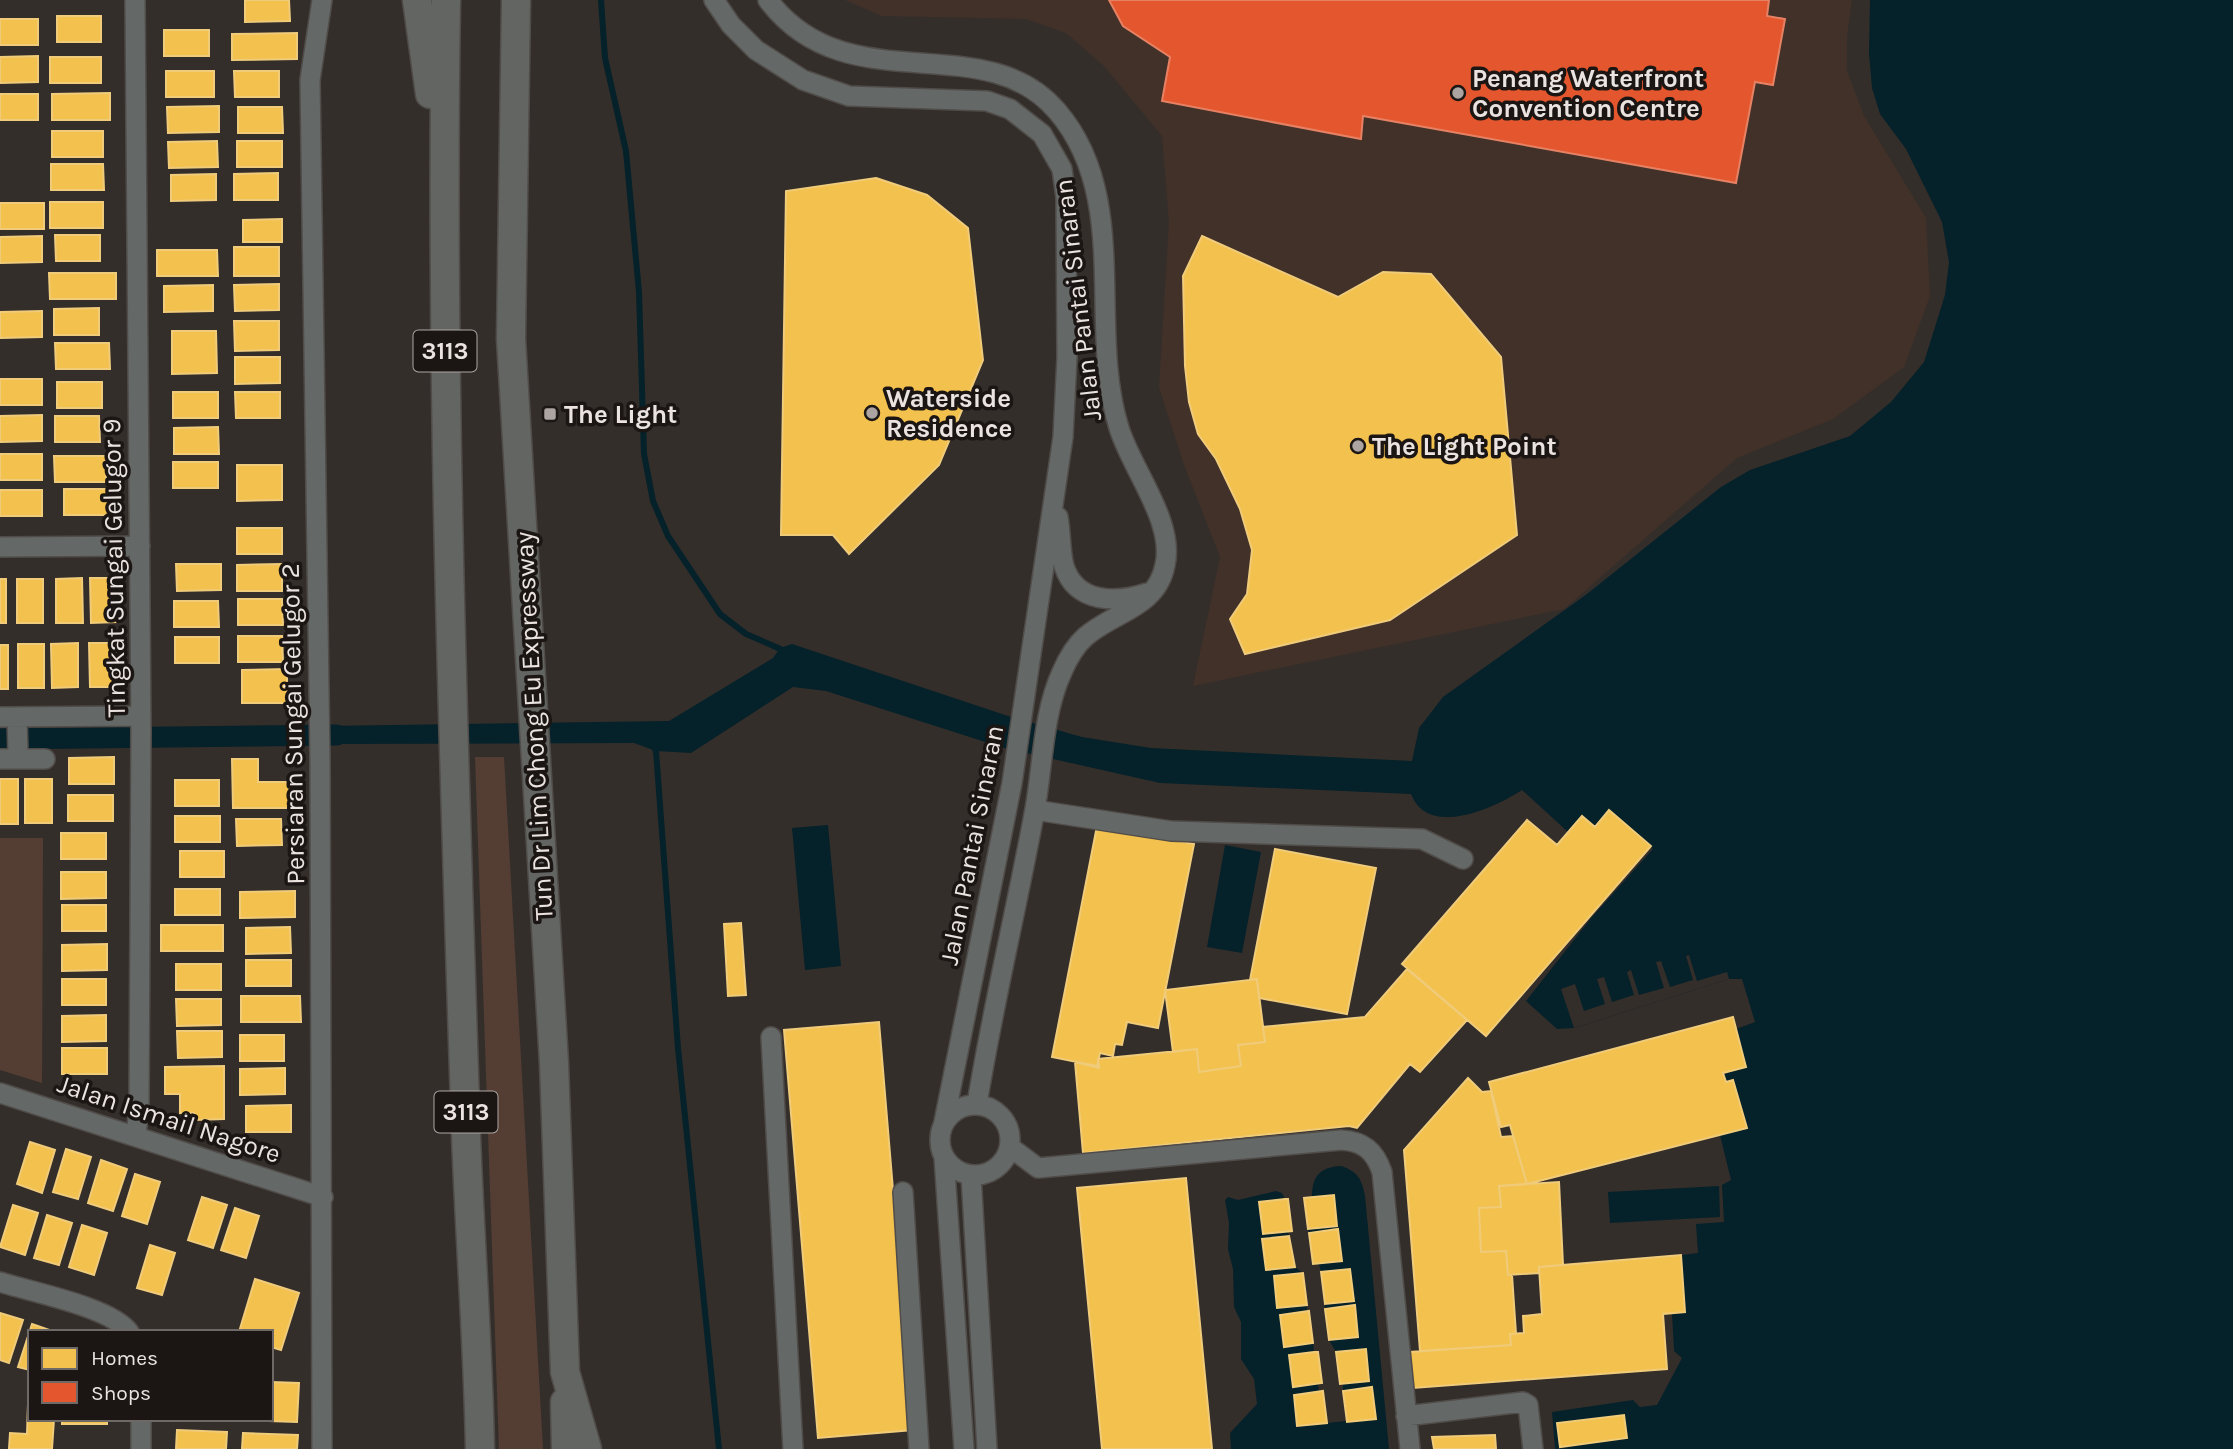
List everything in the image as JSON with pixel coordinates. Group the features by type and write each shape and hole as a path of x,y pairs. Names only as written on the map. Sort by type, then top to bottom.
{"highway":[{"path":"417,0 443,183"},
{"name":"3113","path":"446,0 443,183 452,701 480,1449"},
{"name":"Tun Dr Lim Chong Eu Expressway","path":"516,0 511,339 554,1063 565,1372 587,1449"},
{"path":"565,1372 566,1449"}],"street":[{"name":"Tingkat Sungai Gelugor 9","path":"135,0 141,723 139,1108 136,1135"},
{"name":"Persiaran Sungai Gelugor 2","path":"322,0 310,80 320,759 322,1449"},
{"name":"Jalan Pantai Sinaran","path":"714,0 731,24 756,50 803,80 849,96 987,101 1010,108 1030,123 1053,149 1062,169 1066,198 1067,356 1063,437 1027,699 944,1122"},
{"name":"Jalan Pantai Sinaran","path":"768,0 780,16 819,44 856,57 972,67 1026,83 1044,96 1074,130 1093,176 1100,216 1109,378 1118,428 1164,530 1166,565 1152,592 1143,604 1087,635 1073,649 1057,683 977,1104"},
{"name":"Jalan Pantai Sinaran","path":"1054,493 1063,562 1073,583 1099,599 1131,598 1152,592"},
{"path":"0,547 140,546"},
{"path":"45,760 13,758 11,721 141,723"},
{"path":"1035,810 1171,831 1422,839 1463,859"},
{"path":"771,1037 793,1449"},
{"name":"Jalan Ismail Nagore","path":"0,1093 323,1197"},
{"path":"944,1157 960,1172 971,1175 992,1171 1001,1164 1010,1147 1010,1135 1003,1117 987,1106 977,1104 958,1108 944,1122 939,1140 944,1157 977,1449"},
{"path":"1010,1147 1038,1168 1341,1140 1355,1141 1367,1147 1377,1157 1382,1172 1410,1449"},
{"path":"971,1175 977,1449"},
{"path":"903,1192 919,1449"},
{"path":"0,1282 95,1311 124,1324 128,1330"},
{"path":"1406,1416 1523,1402 1528,1405 1533,1449"},
{"path":"141,1421 141,1449"}],"shaded area":[{"path":"845,0 1852,0 1847,36 1847,71 1864,116 1926,218 1930,296 1904,367 1833,419 1737,458 1564,609 1193,686 1220,557 1183,462 1159,387 1169,222 1162,136 1104,66 1066,33 1026,19 882,16"},
{"path":"475,757 504,757 543,1449 499,1449"},
{"path":"0,838 43,838 42,1083 0,1070"}],"water":[{"path":"1870,0 2233,0 2233,1449 1555,1449 1552,1412 1633,1400 1640,1407 1657,1405 1682,1358 1674,1351 1672,1314 1685,1312 1681,1255 1698,1253 1696,1224 1724,1222 1722,1185 1731,1180 1720,1135 1747,1128 1733,1080 1726,1082 1723,1073 1746,1067 1736,1029 1755,1022 1742,979 1729,979 1574,1028 1557,1029 1526,1001 1592,917 1653,849 1609,810 1595,827 1568,832 1522,790 1479,811 1446,817 1431,815 1419,807 1411,794 1160,783 1004,748 826,691 793,687 691,753 656,751 634,743 326,744 326,726 669,721 773,658 780,648 792,644 1008,716 1082,737 1151,748 1412,761 1419,728 1443,697 1587,594 1721,487 1750,470 1850,436 1891,402 1924,362 1945,295 1949,262 1942,222 1906,149 1880,114 1872,88 1869,53"},
{"path":"828,825 841,966 805,970 792,828"},
{"path":"1225,845 1261,852 1242,953 1207,947"},
{"path":"1341,1166 1358,1176 1365,1196 1389,1449 1231,1449 1230,1433 1257,1404 1254,1379 1241,1359 1241,1322 1234,1307 1233,1269 1228,1249 1229,1223 1225,1200 1228,1197 1238,1200 1276,1191 1282,1193 1285,1199 1259,1203 1263,1234 1288,1231 1289,1236 1262,1239 1266,1270 1295,1267 1303,1273 1274,1277 1277,1308 1307,1305 1307,1312 1280,1315 1284,1346 1313,1343 1314,1352 1289,1355 1293,1386 1318,1384 1319,1392 1294,1395 1297,1426 1376,1418 1372,1387 1343,1391 1343,1384 1369,1380 1366,1349 1336,1352 1329,1340 1358,1336 1355,1305 1325,1309 1325,1304 1354,1300 1350,1269 1321,1272 1319,1264 1342,1261 1338,1229 1309,1233 1308,1229 1337,1226 1334,1195 1312,1197 1312,1190 1319,1174 1328,1168"},
{"path":"1719,1186 1720,1217 1610,1223 1608,1192"}],"pier":[{"path":"1689,955 1697,981 1727,972 1729,979 1574,1028 1561,989 1575,984 1584,1011 1605,1004 1597,979 1604,977 1612,1002 1634,995 1627,972 1631,970 1639,995 1664,988 1656,962 1661,961 1670,987 1693,980 1686,956"}],"building: Homes":[{"path":"245,0 289,0 290,21 245,22"},
{"path":"57,16 101,16 101,42 57,42"},
{"path":"0,19 38,19 38,45 0,45"},
{"path":"164,30 209,30 209,56 164,56"},
{"path":"297,33 297,59 232,60 232,34"},
{"path":"38,56 38,82 0,83 0,57"},
{"path":"50,57 101,57 101,83 50,83"},
{"path":"166,71 214,71 214,97 166,97"},
{"path":"234,71 279,71 279,97 235,97"},
{"path":"110,93 110,120 52,120 52,94"},
{"path":"0,94 38,94 38,120 0,120"},
{"path":"219,106 219,132 168,133 167,107"},
{"path":"238,107 282,107 283,133 238,133"},
{"path":"52,131 103,131 103,157 52,157"},
{"path":"217,141 218,167 169,168 168,142"},
{"path":"237,141 282,141 282,167 237,167"},
{"path":"51,164 103,164 104,190 51,190"},
{"path":"278,173 278,200 234,200 234,174"},
{"path":"216,174 216,200 171,201 171,175"},
{"name":"Waterside Residence","path":"876,178 927,195 968,228 983,360 939,465 849,554 833,535 781,535 786,191"},
{"path":"50,202 103,202 103,228 50,228"},
{"path":"0,203 44,203 44,229 0,229"},
{"path":"282,219 282,242 243,242 243,220"},
{"path":"55,235 100,235 100,261 56,261"},
{"path":"42,236 42,262 0,263 0,237"},
{"name":"The Light Point","path":"1202,236 1338,297 1383,272 1431,274 1501,357 1517,535 1390,620 1245,654 1230,619 1247,594 1252,550 1240,509 1216,459 1198,434 1189,402 1185,366 1183,276"},
{"path":"234,247 279,247 279,276 234,276"},
{"path":"157,250 217,250 218,276 157,276"},
{"path":"49,273 116,273 116,299 50,299"},
{"path":"279,284 279,310 235,311 234,285"},
{"path":"213,285 213,311 164,312 164,286"},
{"path":"99,308 99,335 54,335 54,309"},
{"path":"42,311 42,337 0,338 0,312"},
{"path":"234,321 279,321 279,350 235,351"},
{"path":"172,331 216,331 217,373 172,374"},
{"path":"55,343 109,343 110,369 56,369"},
{"path":"235,357 280,357 280,383 235,384"},
{"path":"0,379 42,379 42,405 0,405"},
{"path":"57,382 102,382 102,408 57,408"},
{"path":"173,392 218,392 218,418 173,418"},
{"path":"235,392 280,392 280,418 236,418"},
{"path":"42,415 42,441 0,442 0,416"},
{"path":"55,416 99,416 100,442 55,442"},
{"path":"218,427 219,454 174,454 174,428"},
{"path":"0,454 42,454 42,480 0,480"},
{"path":"54,456 106,456 106,482 55,482"},
{"path":"173,462 218,462 218,488 173,488"},
{"path":"237,465 282,465 282,500 237,501"},
{"path":"64,489 109,489 109,515 64,515"},
{"path":"0,490 42,490 42,516 0,516"},
{"path":"237,528 282,528 282,554 237,554"},
{"path":"176,564 221,564 221,590 177,591"},
{"path":"282,564 282,591 237,591 237,565"},
{"path":"82,578 83,623 56,623 56,579"},
{"path":"90,578 116,578 117,622 91,623"},
{"path":"0,579 6,579 6,623 0,623"},
{"path":"17,579 43,579 43,623 17,623"},
{"path":"238,599 282,599 283,625 238,625"},
{"path":"174,601 218,601 219,627 174,627"},
{"path":"238,636 282,636 283,662 238,662"},
{"path":"175,637 219,637 219,663 175,663"},
{"path":"78,643 78,687 52,688 51,644"},
{"path":"89,643 116,643 116,687 90,687"},
{"path":"18,644 44,644 44,688 18,688"},
{"path":"0,645 8,645 8,689 0,689"},
{"path":"287,669 287,703 242,703 242,670"},
{"path":"114,757 114,784 69,784 69,758"},
{"path":"232,759 258,759 258,782 291,782 291,808 233,808"},
{"path":"0,779 18,779 18,824 0,824"},
{"path":"25,779 52,779 52,823 25,823"},
{"path":"175,780 219,780 219,806 175,806"},
{"path":"68,795 113,795 113,821 68,821"},
{"path":"1609,810 1651,846 1486,1036 1402,964 1527,820 1557,845 1582,816 1595,827"},
{"path":"175,816 220,816 220,842 175,842"},
{"path":"236,819 281,819 282,845 237,846"},
{"path":"1097,826 1194,844 1158,1028 1127,1022 1122,1045 1115,1044 1113,1056 1100,1053 1097,1066 1052,1057"},
{"path":"61,833 106,833 106,859 61,859"},
{"path":"1275,849 1376,868 1347,1014 1259,998 1257,979 1250,980"},
{"path":"180,851 224,851 224,877 180,877"},
{"path":"61,872 106,872 106,898 61,899"},
{"path":"175,889 220,889 220,915 175,915"},
{"path":"295,891 295,917 240,918 240,892"},
{"path":"62,905 106,905 106,931 62,931"},
{"path":"741,923 746,995 728,996 724,924"},
{"path":"161,925 223,925 223,951 161,951"},
{"path":"290,927 291,953 246,954 246,928"},
{"path":"107,944 107,970 62,971 62,945"},
{"path":"246,960 291,960 291,986 246,986"},
{"path":"176,964 221,964 221,990 176,990"},
{"path":"1407,969 1467,1020 1420,1072 1410,1064 1357,1128 1349,1126 1083,1153 1075,1062 1099,1068 1098,1059 1197,1049 1199,1072 1241,1066 1238,1045 1265,1042 1263,1027 1365,1017"},
{"path":"62,979 106,979 106,1005 62,1005"},
{"path":"1257,979 1265,1042 1238,1045 1241,1066 1199,1072 1197,1049 1173,1052 1165,990"},
{"path":"241,996 300,996 301,1022 241,1022"},
{"path":"176,999 221,999 221,1025 177,1026"},
{"path":"106,1015 106,1041 62,1042 62,1016"},
{"path":"1733,1017 1746,1067 1723,1073 1726,1082 1733,1080 1747,1128 1527,1184 1510,1125 1501,1127 1489,1082"},
{"path":"879,1022 913,1430 818,1438 784,1030"},
{"path":"177,1031 222,1031 222,1057 178,1058"},
{"path":"240,1035 284,1035 284,1061 240,1061"},
{"path":"62,1048 107,1048 107,1074 62,1074"},
{"path":"224,1066 224,1119 194,1120 194,1113 180,1113 180,1094 165,1094 165,1067"},
{"path":"285,1068 285,1094 240,1095 240,1069"},
{"path":"1468,1078 1482,1092 1491,1091 1501,1137 1513,1136 1527,1184 1499,1186 1501,1207 1479,1208 1481,1252 1506,1251 1508,1275 1512,1275 1516,1334 1510,1334 1511,1345 1420,1351 1404,1150"},
{"path":"291,1105 291,1132 246,1132 246,1106"},
{"path":"30,1142 55,1150 42,1193 17,1184"},
{"path":"66,1149 91,1157 78,1199 53,1192"},
{"path":"101,1160 127,1169 113,1211 88,1203"},
{"path":"135,1174 160,1182 147,1224 122,1216"},
{"path":"1186,1178 1212,1449 1102,1449 1077,1188"},
{"path":"1559,1182 1563,1265 1539,1267 1539,1273 1508,1275 1506,1251 1481,1252 1479,1208 1501,1207 1499,1186"},
{"path":"1334,1195 1337,1226 1308,1229 1304,1198"},
{"path":"202,1197 227,1205 213,1248 188,1240"},
{"path":"1288,1199 1292,1231 1263,1234 1259,1202"},
{"path":"13,1205 38,1213 25,1255 0,1247"},
{"path":"235,1208 259,1216 246,1258 221,1250"},
{"path":"47,1215 72,1223 59,1265 34,1258"},
{"path":"82,1225 107,1233 94,1275 69,1267"},
{"path":"1338,1229 1342,1261 1313,1264 1309,1233"},
{"path":"1289,1236 1295,1267 1266,1270 1262,1239"},
{"path":"150,1245 175,1253 162,1295 137,1288"},
{"path":"1681,1255 1685,1312 1663,1314 1667,1369 1413,1388 1410,1352 1511,1345 1510,1334 1524,1333 1523,1316 1542,1314 1539,1267"},
{"path":"1350,1269 1354,1301 1325,1304 1321,1272"},
{"path":"1303,1273 1307,1305 1277,1308 1274,1276"},
{"path":"255,1279 299,1293 281,1350 273,1348 273,1330 240,1330"},
{"path":"1355,1305 1358,1337 1329,1340 1325,1309"},
{"path":"1309,1311 1313,1343 1284,1347 1280,1315"},
{"path":"0,1313 23,1320 9,1363 0,1360"},
{"path":"32,1324 49,1330 30,1330"},
{"path":"28,1336 28,1370 18,1367"},
{"path":"1366,1349 1369,1381 1340,1384 1336,1352"},
{"path":"1318,1352 1322,1383 1293,1387 1289,1355"},
{"path":"273,1382 299,1383 297,1422 270,1421 273,1421"},
{"path":"1372,1387 1376,1419 1347,1422 1343,1391"},
{"path":"1323,1391 1327,1423 1297,1426 1294,1395"},
{"path":"28,1404 28,1421 54,1421 52,1449 9,1449 10,1433 27,1434"},
{"path":"1624,1415 1627,1438 1560,1447 1557,1423"},
{"path":"62,1421 107,1421 107,1424 62,1424"},
{"path":"177,1430 227,1432 226,1449 176,1449"},
{"path":"243,1433 298,1435 297,1449 242,1449"},
{"path":"1495,1435 1496,1449 1434,1449 1432,1437"}],"building: Shops":[{"name":"Penang Waterfront Convention Centre","path":"1109,0 1769,0 1767,16 1785,19 1773,85 1755,82 1736,183 1363,116 1361,139 1162,101 1170,57 1123,26"}],"waterway":[{"path":"601,0 605,58 626,151 639,292 644,454 653,501 668,536 720,614 746,634 785,651"},
{"path":"0,739 337,735"},
{"path":"652,744 656,751 678,1048 719,1449"}],"place":[{"name":"Penang Waterfront Convention Centre","path":"1458,93"},
{"name":"Waterside Residence","path":"872,413"},
{"name":"The Light","path":"550,414"},
{"name":"The Light Point","path":"1358,446"}]}
